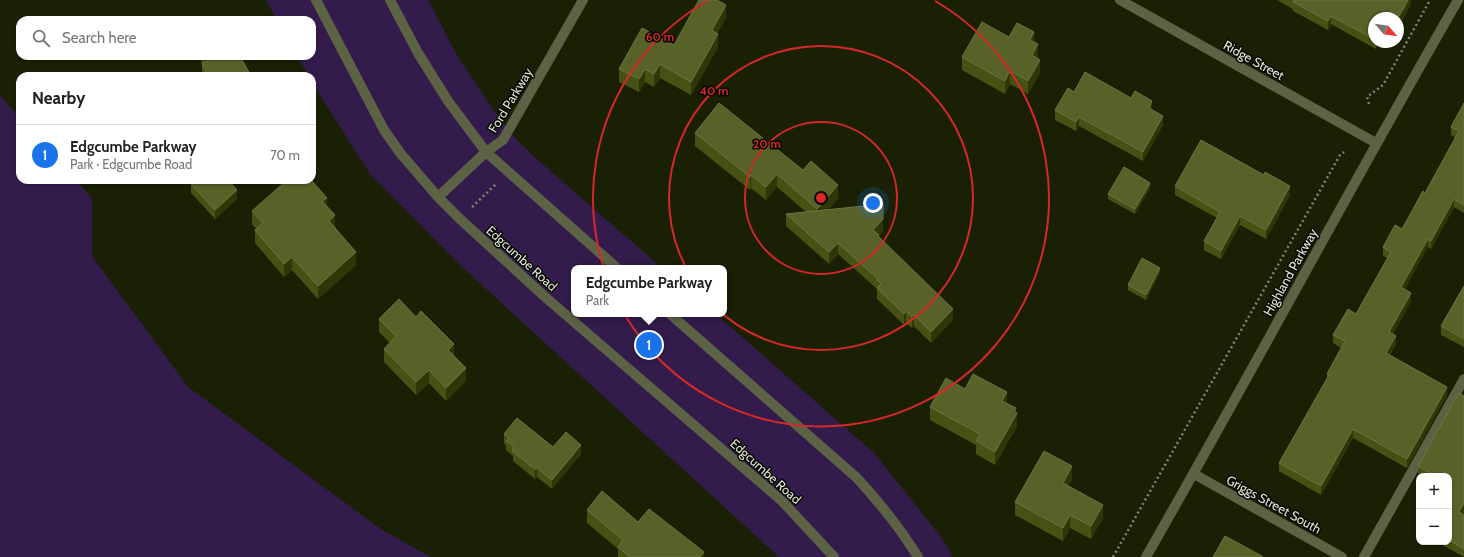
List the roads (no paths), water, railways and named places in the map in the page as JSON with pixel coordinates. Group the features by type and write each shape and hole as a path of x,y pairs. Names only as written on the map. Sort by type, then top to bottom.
{"street":[{"name":"Edgcumbe Road","path":"316,0 384,130 400,154 438,197 544,296 782,501 834,557"},
{"path":"390,0 418,53 448,101 486,152 614,265"},
{"name":"Ford Parkway","path":"438,197 486,152 503,140 583,0"},
{"name":"Ridge Street","path":"1120,0 1376,143"},
{"name":"Highland Parkway","path":"1146,557 1194,474 1376,143 1458,0"},
{"path":"673,317 857,478 881,504 904,534 918,557"},
{"path":"1364,557 1464,379"},
{"name":"Griggs Street South","path":"1194,474 1342,557"}],"place":[{"name":"Edgcumbe Parkway","path":"649,345"}]}
